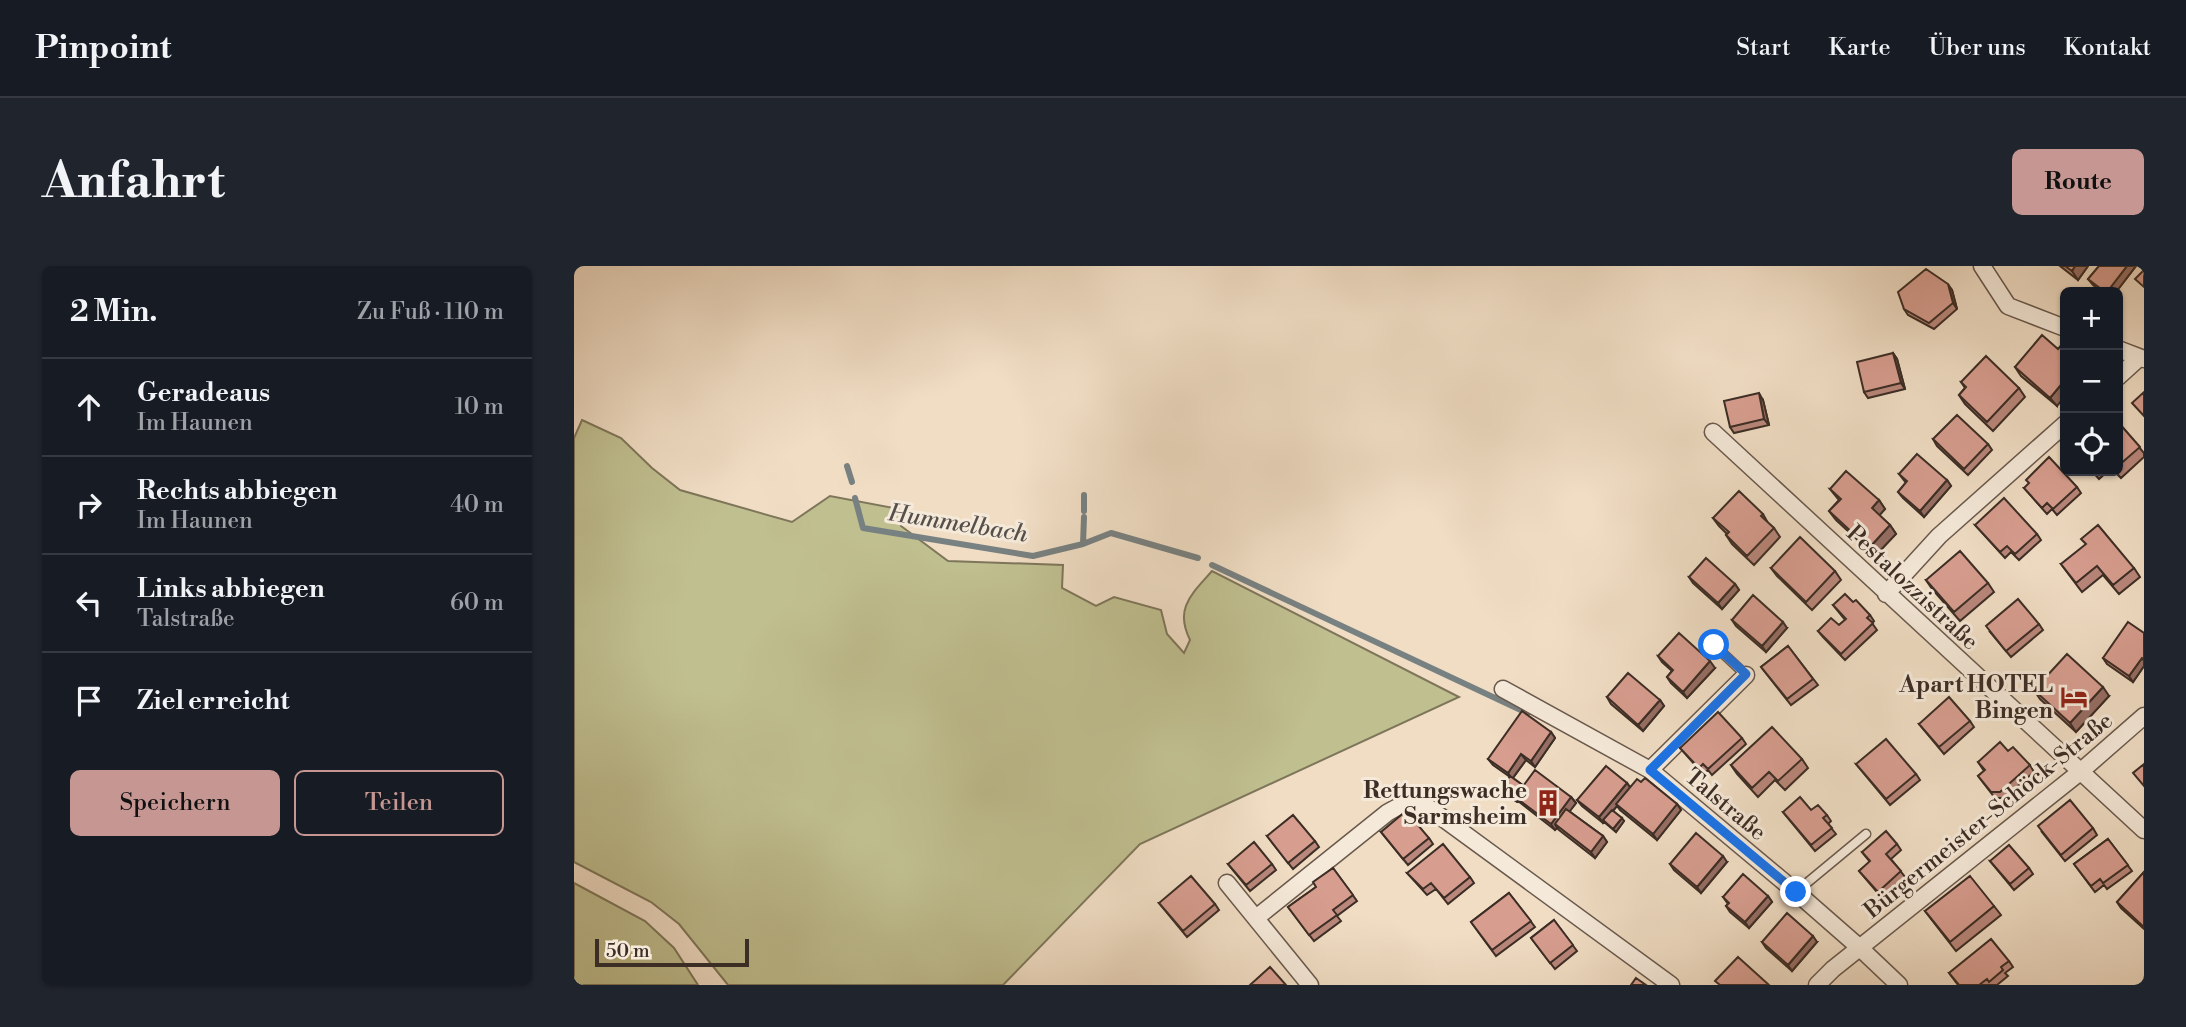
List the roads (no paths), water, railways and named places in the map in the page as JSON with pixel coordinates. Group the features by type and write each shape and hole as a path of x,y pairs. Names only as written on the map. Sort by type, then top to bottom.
{"street":[{"path":"1982,266 2008,306 2060,326"},
{"path":"2121,350 2142,358"},
{"path":"2123,373 2142,358"},
{"path":"1886,594 1939,536 2060,428"},
{"name":"Pestalozzistraße","path":"1713,432 2144,830"},
{"path":"1650,770 1746,674"},
{"name":"Talstraße","path":"1503,689 1650,770 1796,892 1899,985"},
{"name":"Bürgermeister-Schöck-Straße","path":"1817,985 1833,969 2080,772 2144,716"},
{"path":"1256,918 1387,813 1404,802 1418,802 1671,985"},
{"path":"1227,883 1310,985"}],"lane":[{"path":"1714,645 1746,674"},
{"path":"1796,892 1867,834"}],"waterway":[{"name":"Hummelbach","path":"847,466 852,482"},
{"path":"1084,495 1084,511"},
{"name":"Hummelbach","path":"855,498 863,528 1033,556 1083,544 1111,533 1198,558"},
{"path":"1083,544 1084,517"},
{"name":"Hummelbach","path":"1212,565 1525,712 1534,712"}],"place":[{"name":"Apart HOTEL Bingen","path":"2074,697"},
{"name":"Rettungswache Sarmsheim","path":"1548,803"}]}
